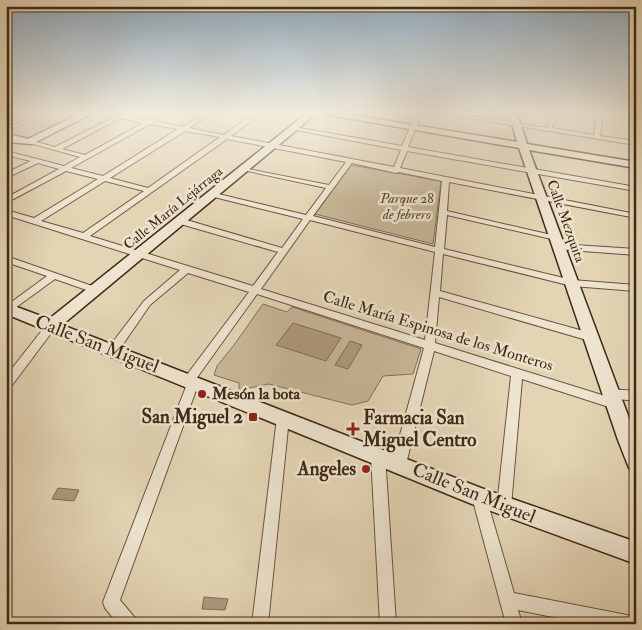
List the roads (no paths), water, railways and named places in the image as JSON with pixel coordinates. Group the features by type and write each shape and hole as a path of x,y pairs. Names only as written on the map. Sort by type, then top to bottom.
{"street":[{"path":"31,142 87,157"},
{"path":"56,149 69,142"},
{"path":"6,201 113,142"},
{"path":"35,221 162,142"},
{"path":"83,237 217,142"},
{"path":"250,142 636,216"},
{"name":"Calle María Lejárraga","path":"51,326 278,142"},
{"path":"372,142 636,189"},
{"path":"396,171 406,142"},
{"path":"500,142 636,165"},
{"name":"Calle Mezquita","path":"521,142 558,242 611,398 636,462"},
{"path":"7,154 149,190"},
{"path":"6,176 36,160"},
{"path":"127,623 111,602 191,381 254,291 349,162"},
{"path":"245,169 330,187"},
{"path":"399,464 430,345 446,180"},
{"path":"214,194 572,283 636,288"},
{"name":"Calle María Espinosa de los Monteros","path":"6,212 517,373 611,398 636,396"},
{"path":"443,212 558,242 636,252"},
{"path":"180,221 284,251"},
{"path":"6,259 95,290"},
{"path":"114,350 147,303 187,269"},
{"path":"7,309 55,275"},
{"path":"436,293 590,337"},
{"name":"Calle San Miguel","path":"7,309 378,455 479,497 636,553"},
{"path":"6,385 51,326"},
{"path":"504,506 517,373"},
{"path":"260,624 283,418"},
{"path":"378,455 388,624"},
{"path":"479,497 514,624"},
{"path":"507,600 632,624"}],"place":[{"name":"Mesón la bota","path":"202,394"},
{"name":"San Miguel 2","path":"253,417"},
{"name":"Farmacia San Miguel Centro","path":"353,429"},
{"name":"Angeles","path":"366,469"}],"park label":[{"name":"Parque 28 de febrero","path":"407,206"}]}
